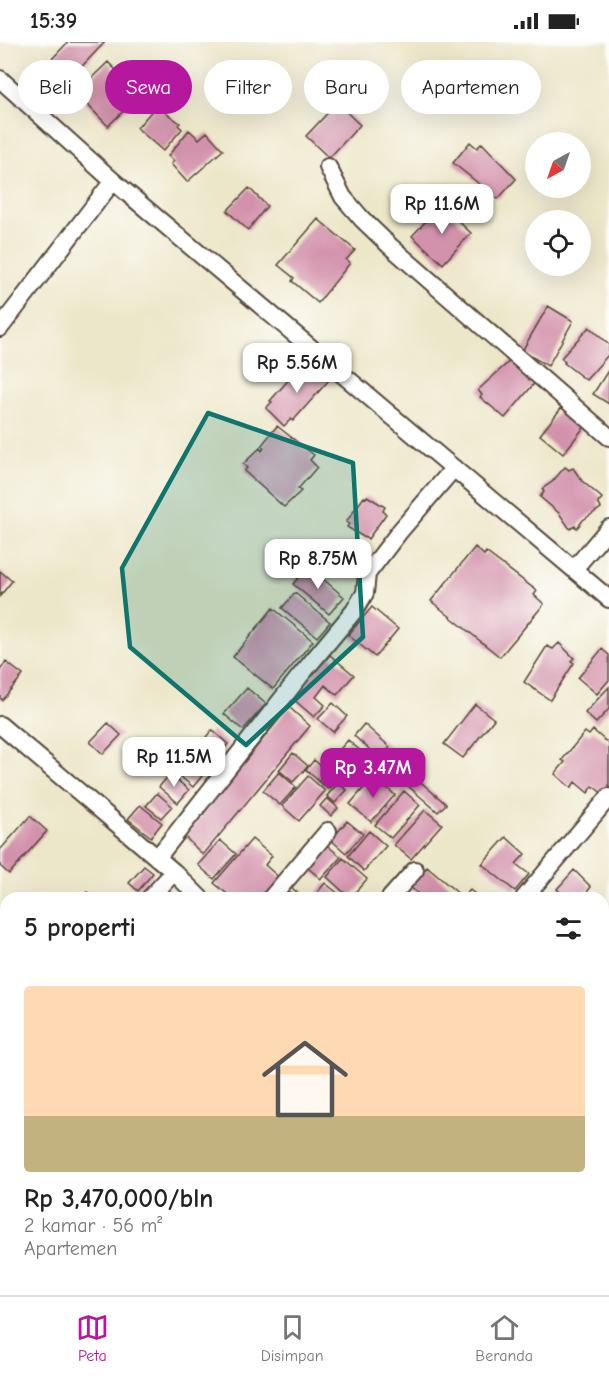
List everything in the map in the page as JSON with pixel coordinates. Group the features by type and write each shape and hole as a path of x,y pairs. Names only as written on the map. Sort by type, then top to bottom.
{"street":[{"path":"0,79 113,182 609,599"},
{"path":"328,167 344,197 369,226 609,437"},
{"path":"0,328 113,182"},
{"path":"157,858 354,611 365,593 367,574 376,561 454,468"},
{"path":"574,569 609,528"},
{"path":"0,725 174,872 194,892"},
{"path":"529,892 609,797"},
{"path":"276,892 328,831"},
{"path":"395,892 415,870"},
{"path":"156,892 174,872"}],"highlighted area":[{"path":"208,413 353,463 363,637 246,745 130,647 122,568"}],"building":[{"path":"68,42 105,42 88,60 51,60"},
{"path":"105,65 105,114 120,114 108,126 93,111 93,77"},
{"path":"149,114 167,114 180,123 178,125 182,129 163,151 137,128"},
{"path":"327,114 348,114 360,125 329,158 306,136"},
{"path":"189,130 199,139 207,132 223,150 187,182 171,164 174,161 168,156"},
{"path":"470,142 477,148 482,143 516,179 498,199 453,163"},
{"path":"249,188 267,206 248,230 227,211"},
{"path":"441,205 471,233 443,264 412,236"},
{"path":"318,219 355,250 346,260 350,263 318,303 292,281 294,278 278,265"},
{"path":"548,306 573,321 548,366 522,351"},
{"path":"589,327 609,345 609,354 586,380 561,358"},
{"path":"513,358 538,379 505,418 480,397 482,395 478,390"},
{"path":"305,361 328,381 293,421 291,419 284,426 266,408"},
{"path":"609,369 609,404 593,394"},
{"path":"566,402 589,421 563,454 540,435"},
{"path":"277,426 314,455 310,460 317,467 298,489 301,491 284,507 244,471 247,468 243,464 260,448 262,451 264,448 261,446"},
{"path":"565,467 569,470 573,468 582,481 602,498 598,503 601,508 583,520 577,528 575,526 570,529 559,513 540,497 544,492 542,489 552,482"},
{"path":"367,496 385,507 383,511 386,514 368,539 347,527 349,524 346,522"},
{"path":"475,547 484,555 486,552 537,591 534,595 544,604 500,657 431,601"},
{"path":"308,566 344,597 329,614 293,584"},
{"path":"0,571 12,581 0,596"},
{"path":"295,593 330,622 317,637 282,608"},
{"path":"372,607 398,629 375,657 348,635"},
{"path":"273,608 313,641 273,689 233,657"},
{"path":"559,643 574,658 571,661 574,663 550,700 524,682 547,646 553,649"},
{"path":"602,649 609,655 609,680 597,694 578,678"},
{"path":"330,655 354,675 337,695 325,685 316,697 325,705 314,717 292,698"},
{"path":"6,662 23,675 2,700 0,698 0,670"},
{"path":"609,687 609,709 596,723 585,713"},
{"path":"247,688 266,704 243,730 224,714"},
{"path":"333,703 347,716 333,732 318,719"},
{"path":"475,704 494,719 463,758 444,744"},
{"path":"289,707 310,726 203,855 184,836"},
{"path":"108,723 121,735 103,754 90,742"},
{"path":"364,724 390,747 381,759 354,736"},
{"path":"212,730 228,744 219,755 202,742"},
{"path":"593,730 609,744 609,790 605,796 593,786 588,793 575,782 571,788 555,774 565,762 562,760 585,732 589,735"},
{"path":"348,740 370,759 350,782 328,763"},
{"path":"198,744 215,759 205,772 187,758"},
{"path":"293,753 308,766 293,782 279,770"},
{"path":"314,760 336,779 328,789 306,770"},
{"path":"184,761 202,776 193,787 175,772"},
{"path":"279,772 296,787 280,805 263,791"},
{"path":"170,774 189,790 178,803 159,787"},
{"path":"308,776 325,791 299,821 282,806"},
{"path":"374,776 395,795 371,822 350,804"},
{"path":"415,777 446,804 438,812 408,786"},
{"path":"338,783 347,790 335,803 327,796"},
{"path":"404,791 420,805 391,838 375,825"},
{"path":"157,793 172,806 161,818 146,806"},
{"path":"327,798 338,808 331,816 320,806"},
{"path":"140,805 162,823 151,837 128,819"},
{"path":"425,810 442,824 411,859 394,845"},
{"path":"30,816 47,831 9,874 0,866 0,850"},
{"path":"347,821 363,834 346,853 331,840"},
{"path":"369,831 386,846 364,871 348,856"},
{"path":"506,837 525,854 516,864 529,874 515,891 482,864"},
{"path":"252,839 272,856 265,865 283,881 273,892 225,892 214,883"},
{"path":"220,840 236,854 214,879 198,865"},
{"path":"321,840 341,857 321,879 302,863"},
{"path":"343,858 367,879 355,892 343,892 327,877"},
{"path":"144,866 153,873 138,891 129,883"},
{"path":"427,867 456,892 416,892 410,887"},
{"path":"574,870 591,887 587,892 560,892 557,889"},
{"path":"325,883 336,892 318,892"},
{"path":"288,885 297,892 282,892"}]}
